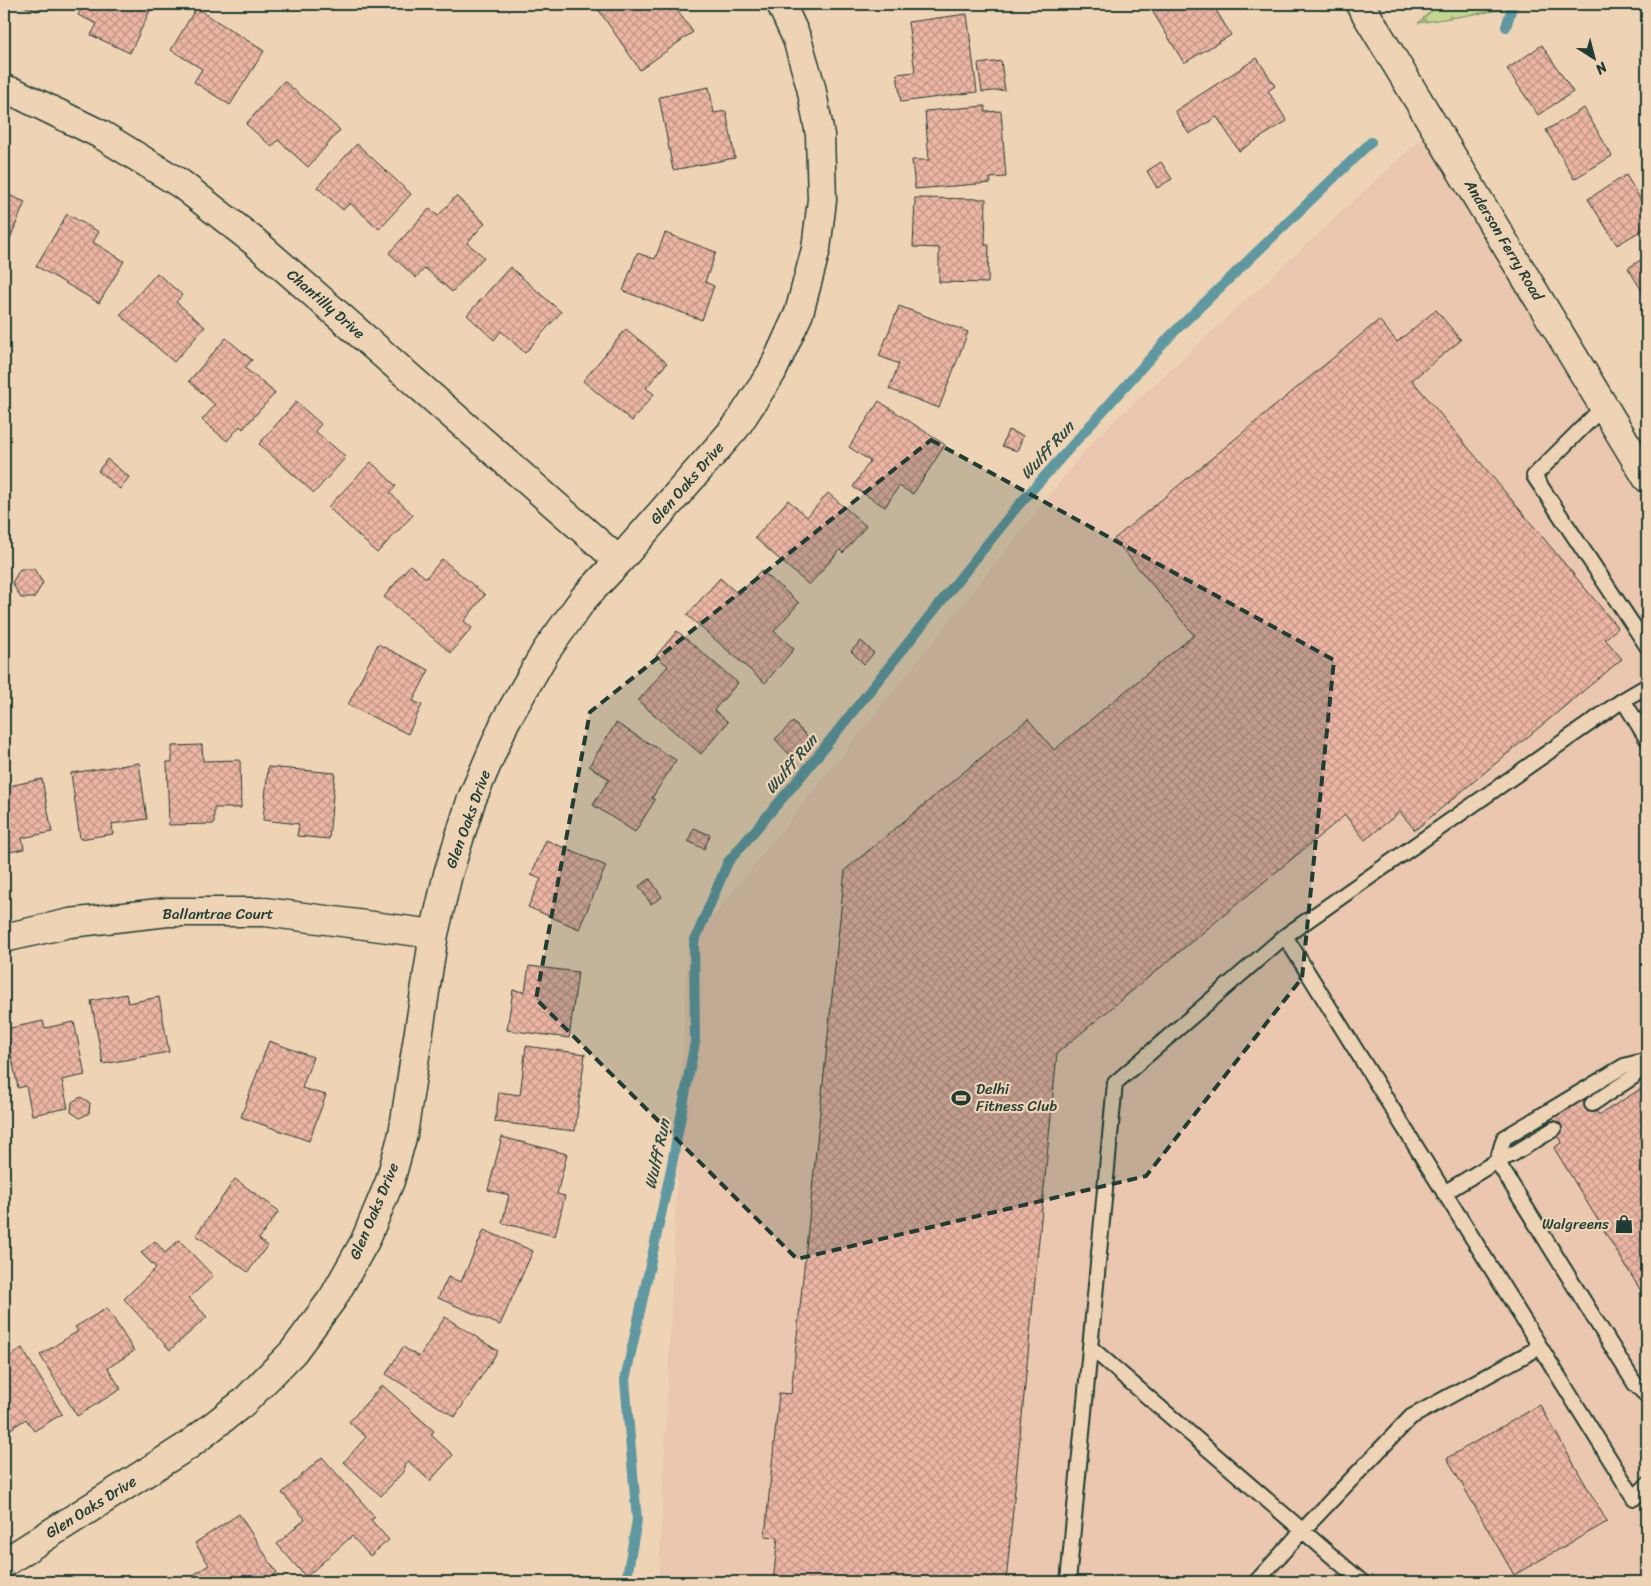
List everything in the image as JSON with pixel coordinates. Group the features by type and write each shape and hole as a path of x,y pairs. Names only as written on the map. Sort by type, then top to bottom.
{"street":[{"name":"Glen Oaks Drive","path":"4,1563 189,1445 244,1402 293,1352 333,1298 365,1241 390,1181 403,1134 434,934 448,874 471,801 505,722 552,644 584,598 736,426 772,372 800,313 816,249 822,200 820,135 811,87 797,40 781,4"},
{"name":"Anderson Ferry Road","path":"1360,4 1647,478"},
{"name":"Chantilly Drive","path":"4,89 100,134 181,184 255,242 619,560"},
{"name":"Ballantrae Court","path":"4,938 70,923 178,912 265,912 434,934"}],"lane":[{"path":"1604,406 1534,476 1647,646"},
{"path":"1068,1582 1115,1083 1285,936 1623,700 1647,686"},
{"path":"1623,700 1647,738"},
{"path":"1285,936 1634,1498 1647,1485"},
{"path":"1592,1104 1633,1077 1646,1060"},
{"path":"1646,1060 1624,1066 1504,1138 1497,1161 1635,1384 1647,1396"},
{"path":"1444,1193 1554,1129"},
{"path":"1090,1347 1362,1582"},
{"path":"1256,1582 1411,1416 1540,1347"}],"highlighted area":[{"path":"931,440 1334,660 1302,978 1146,1176 797,1259 536,999 590,712"}],"shaded area":[{"path":"1435,126 1647,478 1647,1582 659,1582 687,949 1092,442"}],"green space":[{"path":"1439,4 1539,4 1418,23"}],"building":[{"path":"17,4 41,4 38,11"},
{"path":"70,4 153,4 130,53 91,35 97,24 78,15 81,9"},
{"path":"605,4 672,4 693,32 640,70 598,9"},
{"path":"1148,4 1220,4 1214,7 1231,35 1184,63"},
{"path":"196,8 264,51 230,105 194,82 202,69 171,50"},
{"path":"967,14 977,92 901,102 897,74 915,72 908,22"},
{"path":"1542,45 1573,92 1538,115 1507,69"},
{"path":"1257,58 1275,86 1268,91 1287,121 1239,151 1217,117 1189,134 1175,111"},
{"path":"1001,61 1005,90 982,92 978,64"},
{"path":"284,81 340,130 308,167 278,140 272,147 246,124"},
{"path":"709,87 714,113 726,111 735,158 673,170 659,97"},
{"path":"985,106 985,112 1001,111 1006,177 990,178 991,183 915,189 912,160 929,160 925,111"},
{"path":"1584,108 1612,156 1574,179 1546,130"},
{"path":"357,144 411,194 379,229 350,203 343,210 317,187"},
{"path":"1161,162 1172,179 1157,188 1147,171"},
{"path":"1626,175 1647,210 1647,227 1617,245 1588,199"},
{"path":"4,193 25,202 6,248 4,247"},
{"path":"456,196 485,223 467,243 484,257 452,292 425,268 416,278 389,253 430,208 438,216"},
{"path":"915,198 986,199 985,245 989,245 988,283 939,282 939,248 913,247"},
{"path":"67,214 99,232 93,242 124,261 99,303 36,266"},
{"path":"665,233 716,252 705,282 714,286 702,320 623,291 637,253 655,259"},
{"path":"1647,256 1647,299 1628,268"},
{"path":"510,267 561,312 525,353 501,331 494,340 467,315"},
{"path":"157,273 182,295 176,302 205,327 174,362 120,315"},
{"path":"899,306 968,332 939,408 889,389 899,364 879,356"},
{"path":"1436,310 1461,340 1412,380 1618,628 1605,639 1622,659 1415,830 1400,812 1365,840 1345,815 1057,1053 1006,1582 773,1582 778,1537 765,1536 779,1393 791,1394 845,870 1028,719 1054,750 1194,635 1114,539 1379,320 1397,342"},
{"path":"626,329 667,363 646,388 654,394 632,421 583,381"},
{"path":"226,338 252,360 245,368 275,393 243,429 240,426 227,441 202,420 215,405 189,381"},
{"path":"879,401 945,445 913,494 899,486 885,507 853,487 870,461 849,447"},
{"path":"296,402 321,424 315,431 346,457 314,493 259,444"},
{"path":"1008,430 1023,436 1017,451 1002,446"},
{"path":"107,459 129,477 120,489 98,471"},
{"path":"371,462 396,486 390,493 413,515 377,553 328,507"},
{"path":"828,493 866,526 843,553 840,550 809,585 755,538 788,500 807,517"},
{"path":"442,559 485,595 464,621 472,628 451,653 384,597 410,565 426,578"},
{"path":"20,569 34,569 43,583 34,598 21,598 12,583"},
{"path":"761,570 799,603 774,631 794,649 765,683 687,615 720,578 739,595"},
{"path":"677,631 738,683 714,710 728,722 701,754 638,701 668,666 656,656"},
{"path":"861,641 874,653 864,664 851,651"},
{"path":"378,644 429,670 413,701 422,705 408,734 348,705"},
{"path":"793,722 810,739 791,756 775,739"},
{"path":"616,723 676,760 652,798 655,800 635,832 593,805 609,779 589,766"},
{"path":"202,745 203,761 240,760 241,808 214,808 214,824 169,825 167,762 172,762 172,746"},
{"path":"139,763 147,819 112,824 113,834 80,839 71,773"},
{"path":"268,767 335,773 329,839 297,836 299,824 263,820"},
{"path":"42,779 52,832 22,838 24,849 4,853 4,787"},
{"path":"694,828 710,835 704,849 688,841"},
{"path":"546,840 606,866 579,929 528,907 541,879 531,875"},
{"path":"650,879 662,897 651,904 639,886"},
{"path":"529,966 578,972 569,1038 507,1030 513,990 525,992"},
{"path":"126,994 128,1003 159,997 169,1052 103,1064 91,1001"},
{"path":"43,1021 45,1028 74,1022 85,1075 62,1080 68,1108 32,1115 26,1086 18,1088 6,1029"},
{"path":"269,1041 313,1057 302,1088 326,1095 309,1141 241,1117"},
{"path":"526,1046 585,1054 575,1131 495,1122 499,1092 520,1095"},
{"name":"Walgreens","path":"1647,1085 1647,1301 1554,1148 1562,1142 1547,1117 1585,1093 1599,1115"},
{"path":"81,1097 90,1103 89,1113 80,1118 71,1112 72,1102"},
{"path":"502,1137 567,1154 557,1194 565,1196 555,1236 502,1223 509,1195 488,1190"},
{"path":"235,1179 279,1211 259,1239 267,1246 248,1272 196,1235"},
{"path":"484,1230 533,1251 500,1325 438,1298 448,1277 461,1282"},
{"path":"179,1240 213,1276 189,1298 207,1317 170,1350 124,1299 156,1268 141,1253 155,1241 165,1253"},
{"path":"107,1308 134,1351 108,1368 121,1389 77,1416 40,1355 78,1331 75,1327"},
{"path":"445,1317 498,1351 455,1417 386,1374 403,1347 419,1357"},
{"path":"22,1348 62,1414 34,1431 26,1419 4,1433 4,1360"},
{"path":"382,1385 434,1431 431,1435 453,1455 430,1481 408,1461 404,1466 404,1471 381,1496 344,1462 366,1437 349,1422"},
{"path":"1540,1405 1607,1522 1514,1575 1447,1458"},
{"path":"322,1457 375,1517 371,1520 389,1540 370,1556 352,1536 306,1577 277,1544 305,1519 282,1493"},
{"path":"239,1514 277,1573 273,1576 277,1582 184,1582 209,1565 195,1543"}],"waterway":[{"name":"Wulff Run","path":"1506,27 1513,4"},
{"name":"Wulff Run","path":"626,1582 637,1520 625,1380 671,1169 695,1042 694,942 728,862 803,774 1016,508 1171,335 1371,142"}],"place":[{"name":"Delhi Fitness Club","path":"961,1098"},
{"name":"Walgreens","path":"1624,1224"}]}
